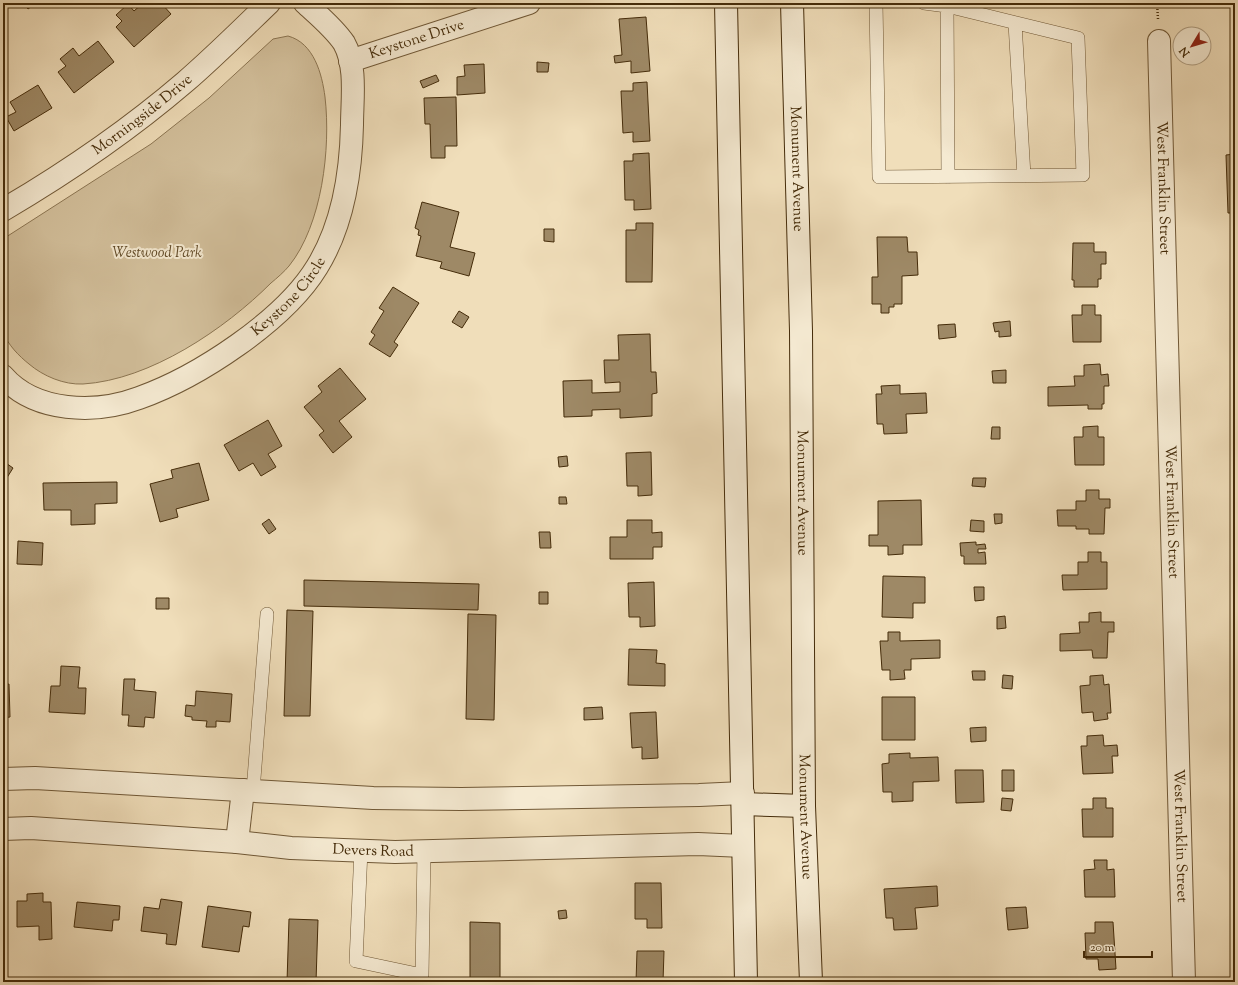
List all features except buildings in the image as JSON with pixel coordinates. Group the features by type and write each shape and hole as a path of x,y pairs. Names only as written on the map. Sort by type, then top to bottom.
{"street":[{"name":"Morningside Drive","path":"3,210 34,192 135,122 216,55 269,3"},
{"name":"Keystone Circle","path":"3,376 21,391 38,400 56,406 93,408 137,399 209,363 258,330 280,311 298,292 317,268 329,245 341,212 348,178 352,139 352,80 350,62 343,43 328,24 305,3"},
{"name":"Keystone Drive","path":"350,62 529,3"},
{"path":"726,3 746,982"},
{"name":"Monument Avenue","path":"792,3 801,331 804,806 811,982"},
{"name":"West Franklin Street","path":"1159,41 1184,982"},
{"path":"3,779 35,778 373,798 461,799 691,796 743,798 804,806"},
{"path":"237,842 248,791"},
{"name":"Devers Road","path":"3,830 31,828 237,842 291,848 424,852 698,844 743,846"}],"lane":[{"path":"876,3 879,177 1083,175 1078,38 1015,23 947,4 924,3"},
{"path":"947,4 948,177"},
{"path":"1015,23 1024,176"},
{"path":"248,791 267,614"},
{"path":"361,850 356,961 422,975 424,852"}],"green space":[{"name":"Westwood Park","path":"288,36 304,45 315,60 324,88 327,117 327,139 322,185 309,229 300,249 289,266 232,318 209,334 160,362 134,373 108,380 76,384 47,376 21,357 14,350 3,332 3,239 151,144 209,98 273,39"}]}
